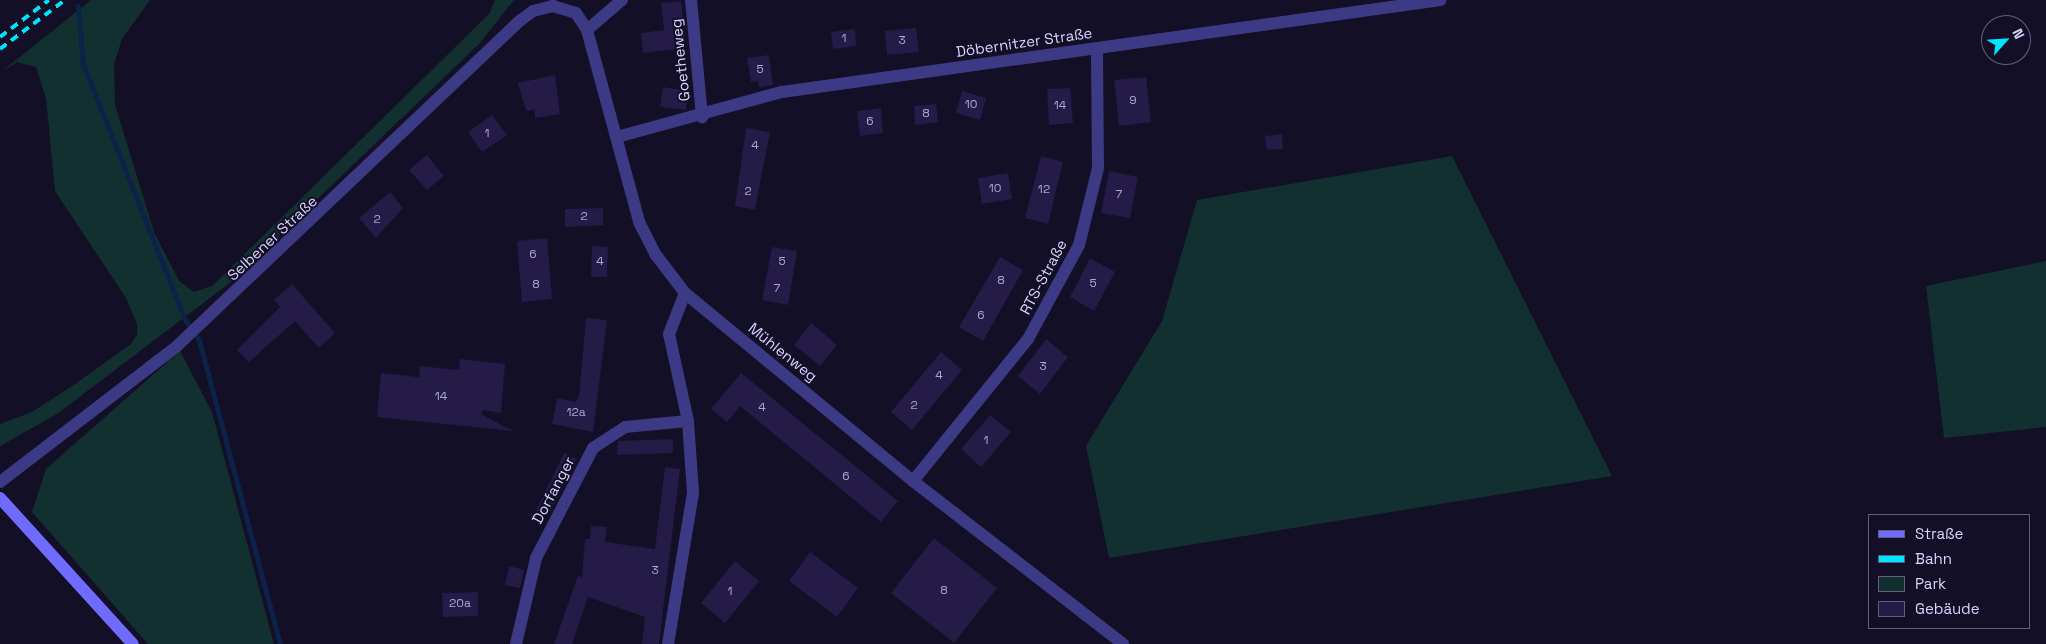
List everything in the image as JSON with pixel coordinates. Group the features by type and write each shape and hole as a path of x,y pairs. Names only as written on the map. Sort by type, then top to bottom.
{"main road":[{"path":"0,498 132,644"}],"street":[{"path":"587,30 622,0"},
{"name":"Goetheweg","path":"691,0 702,117"},
{"name":"Döbernitzer Straße","path":"617,137 702,117 782,92 1441,0"},
{"name":"Mühlenweg","path":"552,3 576,13 587,30 640,222 656,255 685,293 913,481 1123,644"},
{"name":"Selbener Straße","path":"0,482 194,330 521,20 532,11 552,3"},
{"name":"RTS-Straße","path":"913,481 1028,338 1079,245 1098,168 1097,49"},
{"path":"668,644 693,493 688,421 669,334 685,293"},
{"name":"Dorfanger","path":"516,644 536,558 594,448 625,427 688,421"}],"green space":[{"path":"91,0 150,0 122,39 114,64 115,105 154,232 179,281 194,292 212,286 489,14 495,0 514,0 479,44 231,282 57,414 0,446 0,424 32,412 131,344 137,335 137,324 126,298 55,191 46,98 36,67 17,62 0,73"},
{"path":"1452,156 1612,476 1109,558 1086,446 1162,321 1197,200"},
{"path":"2046,261 2046,427 1944,438 1926,286"},
{"path":"180,351 212,412 274,644 148,644 32,512 46,469"}],"building":[{"path":"681,1 686,48 643,53 641,33 664,30 661,3"},
{"path":"916,28 919,52 887,55 885,31"},
{"path":"855,29 856,46 833,49 831,32"},
{"path":"769,55 773,85 759,87 758,81 751,82 747,58"},
{"path":"555,75 560,114 535,118 535,109 526,111 518,83"},
{"path":"1146,77 1151,122 1119,126 1114,80"},
{"path":"663,87 689,91 686,110 660,107"},
{"path":"1070,88 1073,123 1049,125 1047,89"},
{"path":"962,91 986,98 980,120 956,113"},
{"path":"936,104 938,122 915,125 914,106"},
{"path":"881,108 883,133 860,136 857,111"},
{"path":"492,115 507,135 482,152 468,132"},
{"path":"746,128 770,132 755,210 735,206"},
{"path":"1282,134 1283,149 1267,150 1265,136"},
{"path":"427,155 444,176 427,190 409,170"},
{"path":"1041,156 1063,162 1048,224 1025,218"},
{"path":"1109,171 1138,177 1130,218 1101,213"},
{"path":"1008,173 1012,199 982,204 978,178"},
{"path":"390,192 403,208 376,238 359,218"},
{"path":"603,208 603,225 565,227 565,209"},
{"path":"547,238 552,299 522,302 517,241"},
{"path":"592,246 608,247 607,277 591,277"},
{"path":"772,247 797,251 788,305 762,300"},
{"path":"1000,257 1023,270 983,341 959,327"},
{"path":"1090,258 1115,272 1094,311 1070,297"},
{"path":"292,284 335,333 319,348 295,321 249,362 237,350 280,307 274,300"},
{"path":"586,318 607,320 593,432 552,424 557,398 575,402 579,397"},
{"path":"811,323 837,345 820,366 794,345"},
{"path":"1046,339 1068,357 1040,394 1018,376"},
{"path":"941,352 962,370 912,430 891,412"},
{"path":"460,359 505,364 501,413 483,410 481,414 513,431 377,417 381,373 419,377 420,366 459,370"},
{"path":"741,373 898,501 881,522 740,406 727,422 711,409"},
{"path":"990,415 1011,432 981,467 961,449"},
{"path":"673,439 673,453 617,455 618,441"},
{"path":"564,453 577,459 548,516 536,511"},
{"path":"665,467 680,469 659,644 642,644 645,617 588,597 572,644 554,644 578,576 582,577 585,539 590,539 591,526 607,527 605,542 655,549"},
{"path":"934,538 997,588 954,643 891,593"},
{"path":"810,552 858,588 837,617 789,581"},
{"path":"735,561 759,581 725,623 701,603"},
{"path":"509,566 524,570 520,588 505,585"},
{"path":"478,592 478,616 443,617 442,593"}],"waterway":[{"path":"78,6 83,64 184,318 199,340 280,644"}],"railway":[{"path":"0,37 49,0"},
{"path":"0,49 65,0"}]}
